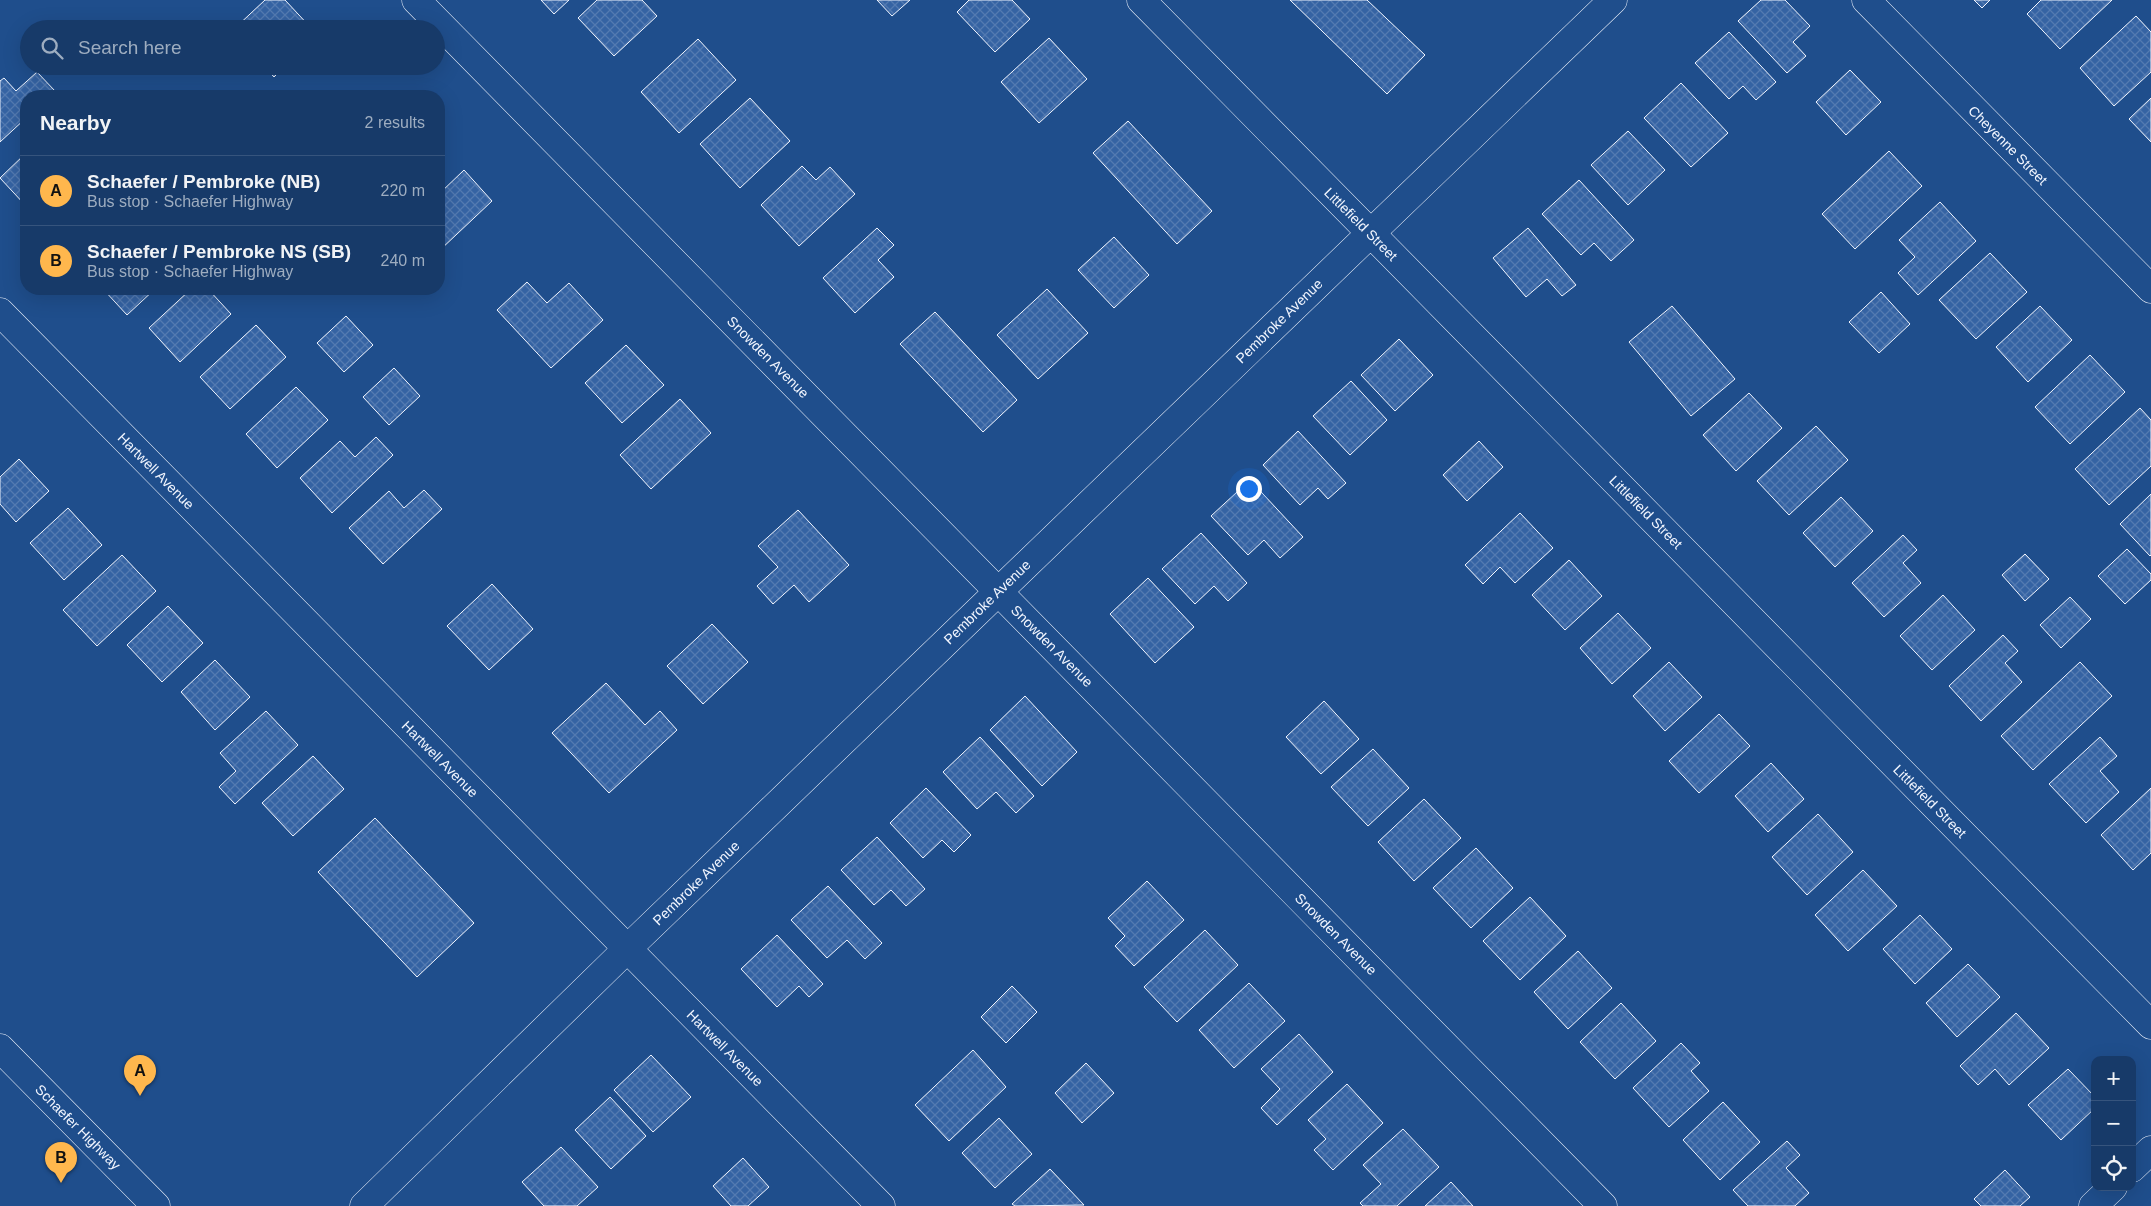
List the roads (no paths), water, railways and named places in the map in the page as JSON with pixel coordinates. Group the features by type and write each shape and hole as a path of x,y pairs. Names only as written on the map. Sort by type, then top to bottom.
{"street":[{"name":"Snowden Avenue","path":"416,0 436,20"},
{"name":"Littlefield Street","path":"1141,0 2151,1025"},
{"name":"Pembroke Avenue","path":"364,1206 627,949 1613,0"},
{"name":"Cheyenne Street","path":"1866,0 2151,289"},
{"name":"Snowden Avenue","path":"445,29 1603,1206"},
{"name":"Hartwell Avenue","path":"0,312 880,1206"},
{"name":"Schaefer Highway","path":"0,1048 156,1206"},
{"path":"2136,1164 2151,1150"},
{"path":"2094,1206 2109,1191"}],"place":[{"name":"Schaefer / Pembroke (NB)","path":"140,1096"},
{"name":"Schaefer / Pembroke NS (SB)","path":"61,1183"}]}
